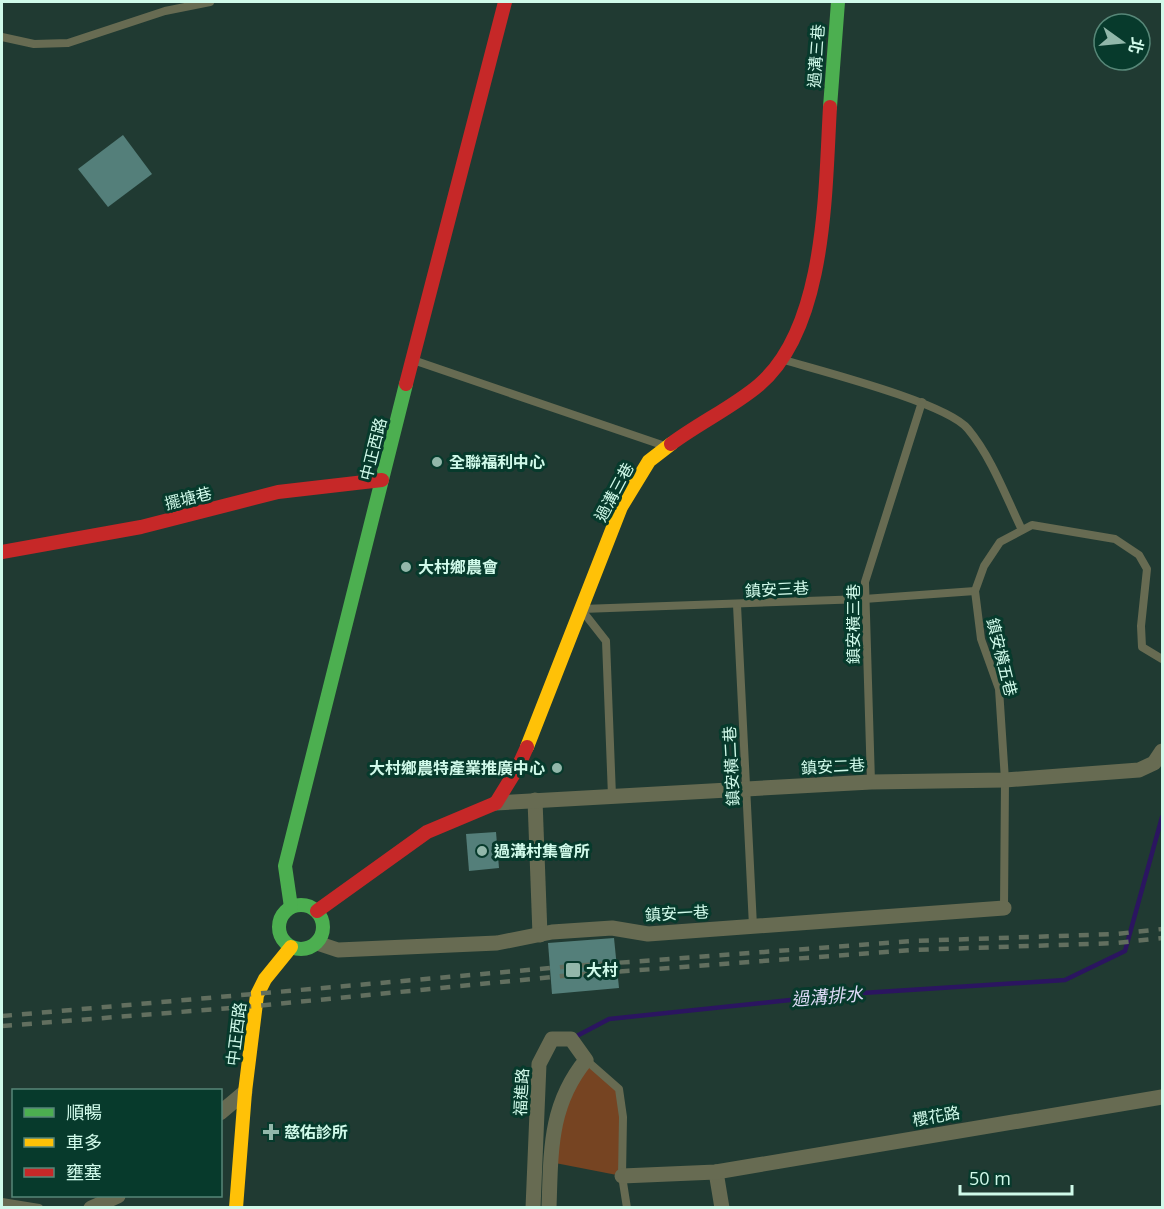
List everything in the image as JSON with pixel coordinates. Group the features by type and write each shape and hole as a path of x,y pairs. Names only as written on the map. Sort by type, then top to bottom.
{"street":[{"name":"中正西路","path":"291,907 285,866 412,359 505,2"},
{"name":"過溝三巷","path":"496,803 518,767 621,507 649,461 759,386 782,360 806,307 820,252 838,2"},
{"name":"擺塘巷","path":"2,552 141,527 278,492 382,480"},
{"name":"鎮安二巷","path":"496,803 871,782 1005,780 1139,770 1154,763 1162,751"},
{"path":"535,800 540,935"},
{"path":"317,911 427,832 496,803"},
{"path":"306,905 317,911 323,924 317,943 305,949 291,947 281,938 279,924 285,911 291,907 306,905"},
{"name":"鎮安一巷","path":"317,943 338,950 496,943 540,935 612,928 648,934 1004,908"},
{"name":"中正西路","path":"236,1208 245,1092 257,995 265,979 291,947"},
{"name":"福進路","path":"534,1208 539,1064 552,1039 571,1039 586,1060"},
{"path":"549,1208 554,1120 570,1079 586,1060"},
{"path":"222,1111 245,1092"},
{"name":"櫻花路","path":"622,1176 716,1172 1162,1096"},
{"path":"716,1172 722,1208"},
{"path":"91,1208 115,1197"}],"lane":[{"path":"2,37 34,44 68,43 165,11 210,2"},
{"path":"412,359 667,447"},
{"path":"782,360 922,402 967,427 992,466 1022,530"},
{"name":"鎮安橫三巷","path":"871,782 865,582 922,402"},
{"name":"鎮安橫五巷","path":"1004,908 1005,780 999,689 981,639 975,591 984,566 1000,542 1032,525 1115,539 1138,555 1147,569 1141,626 1142,647 1162,659"},
{"name":"鎮安三巷","path":"580,609 737,605 975,591"},
{"name":"鎮安橫二巷","path":"737,605 753,926"},
{"path":"580,609 606,641 612,796"},
{"path":"586,1060 619,1089 623,1118 622,1176 627,1208"},
{"path":"2,1202 39,1208"}],"shaded area":[{"path":"586,1060 619,1089 622,1176 550,1162 570,1079"}],"building":[{"path":"123,135 152,174 108,207 78,169"},
{"name":"過溝村集會所","path":"496,832 499,868 469,871 466,834"},
{"path":"614,938 619,988 552,994 548,943"}],"waterway":[{"name":"過溝排水","path":"573,1038 609,1019 847,994 1065,980 1125,951 1162,817"}],"railway":[{"path":"2,1016 574,966 913,941 1116,934 1162,929"},
{"path":"2,1026 256,1006 573,975 913,950 1117,943 1162,938"}],"traffic: fast":[{"path":"830,107 838,2"},
{"path":"291,907 285,866 406,384"},
{"path":"301,905 310,906 317,911 322,918 323,927 322,936 317,943 310,948 301,949 292,948 285,943 280,936 279,927 280,918 285,911 292,906 301,905"}],"traffic: slow":[{"path":"527,747 621,507 649,461 671,444"},
{"path":"236,1208 245,1092 257,995 265,979 291,947"}],"traffic: jam":[{"path":"406,384 505,2"},
{"path":"671,444 759,385 781,360 798,329 810,293 818,255 823,216 830,107"},
{"path":"2,552 141,527 278,492 382,480"},
{"path":"317,911 427,832 496,803 518,767 527,747"}],"place":[{"name":"全聯福利中心","path":"437,462"},
{"name":"大村鄉農會","path":"406,567"},
{"name":"大村鄉農特產業推廣中心","path":"557,768"},
{"name":"過溝村集會所","path":"482,851"},
{"name":"大村","path":"573,970"},
{"name":"慈佑診所","path":"271,1132"}]}
